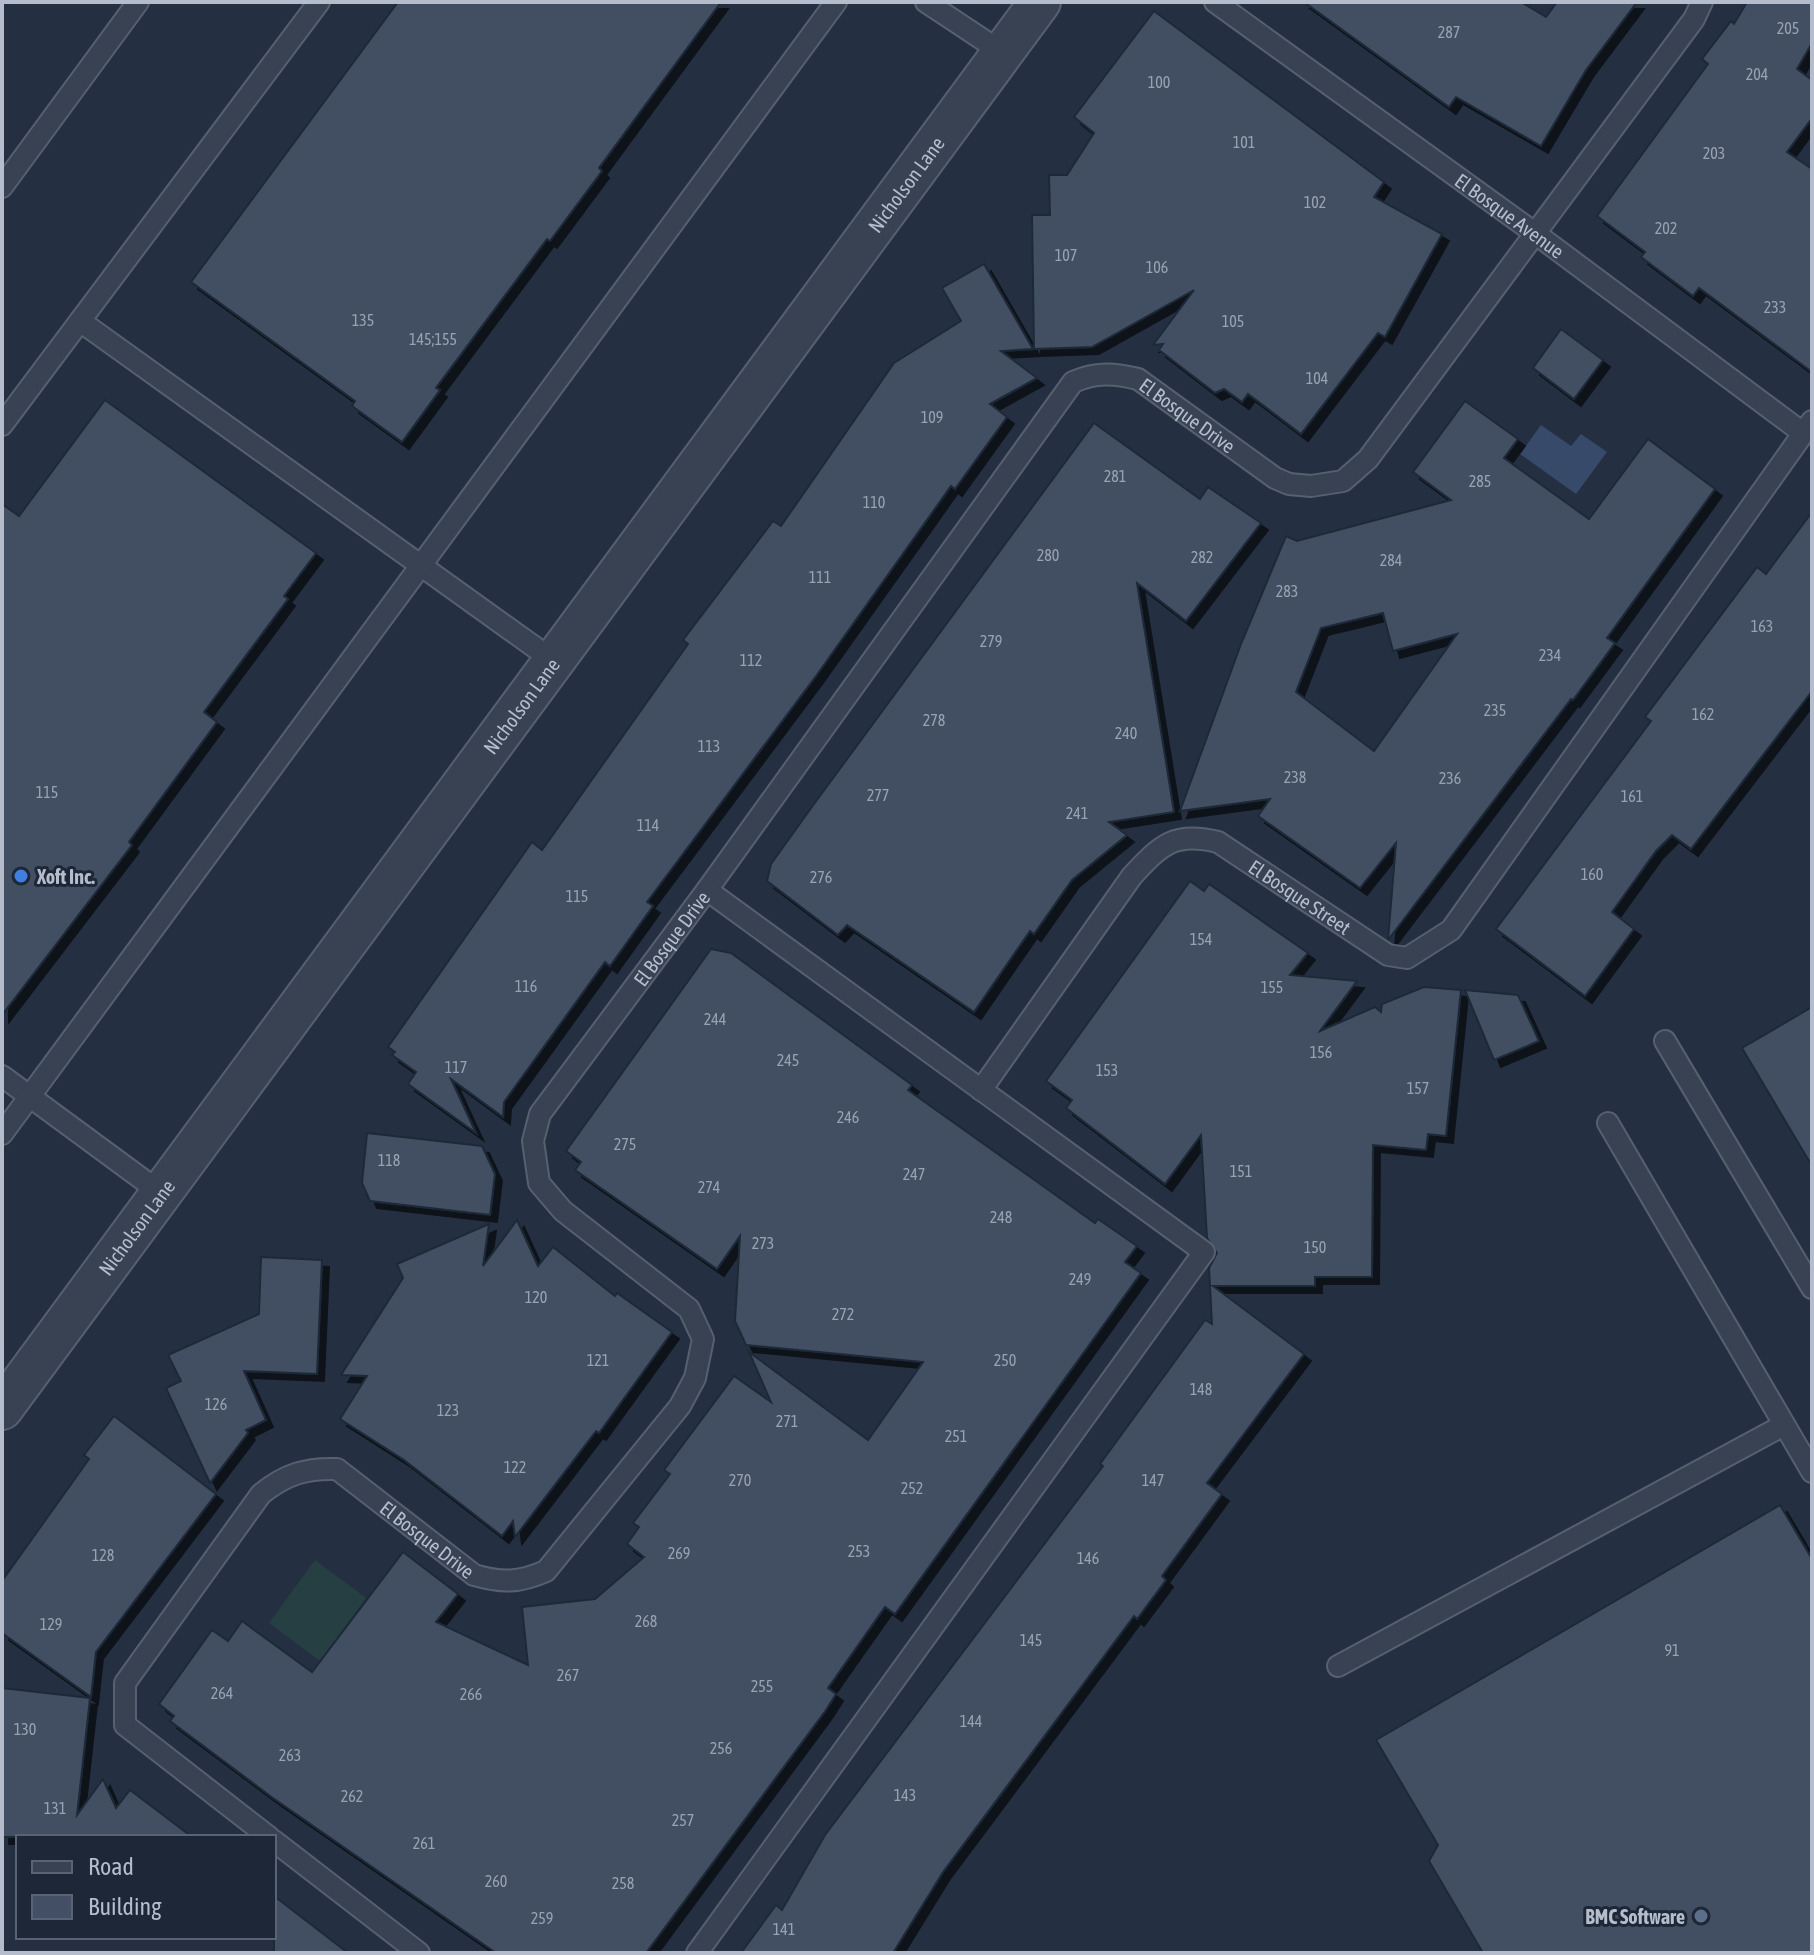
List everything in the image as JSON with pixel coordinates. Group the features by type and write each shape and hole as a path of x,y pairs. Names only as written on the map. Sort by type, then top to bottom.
{"street":[{"name":"Nicholson Lane","path":"2,1409 1040,2"}],"lane":[{"path":"2,187 138,2"},
{"path":"2,425 319,2"},
{"path":"2,1134 836,2"},
{"path":"926,2 1003,53"},
{"name":"El Bosque Avenue","path":"1215,2 1808,427"},
{"name":"El Bosque Drive","path":"267,1835 125,1725 125,1683 261,1494 281,1478 310,1468 337,1469 474,1575 502,1583 526,1580 546,1571 680,1406 695,1378 703,1339 689,1309 563,1211 539,1183 533,1141 540,1114 707,890 1073,382 1113,373 1138,379 1275,478 1311,486 1343,481 1368,459 1694,19 1702,2"},
{"path":"80,321 554,661"},
{"name":"El Bosque Street","path":"981,1090 1132,876 1159,848 1178,839 1200,837 1218,842 1388,955 1407,958 1451,930 1808,427"},
{"path":"697,1953 1204,1252 707,890"},
{"path":"1665,1041 1812,1288"},
{"path":"2,1076 161,1193"},
{"path":"1608,1123 1812,1472"},
{"path":"1338,1666 1784,1425"},
{"name":"El Bosque Drive","path":"276,1842 419,1953"}],"green space":[{"path":"315,1560 366,1598 320,1661 269,1623"}],"water":[{"path":"1541,425 1571,446 1581,434 1607,452 1576,494 1520,454"}],"building":[{"path":"398,2 721,2 599,168 602,171 436,388 440,390 402,442 352,406 355,401 191,282"},
{"path":"1304,2 1521,2 1546,17 1557,2 1637,2 1586,70 1541,146 1456,97 1449,107"},
{"path":"1747,2 1812,2 1812,43 1797,69 1812,80 1812,118 1787,152 1812,169 1812,372 1699,288 1693,296 1641,257 1645,252 1597,216 1708,64 1702,59 1731,21 1734,24"},
{"path":"1154,11 1384,182 1374,197 1442,234 1385,337 1378,333 1301,434 1248,394 1242,402 1224,389 1215,393 1159,350 1163,344 1153,345 1194,290 1092,347 1034,349 1032,215 1050,215 1049,175 1067,175 1094,133 1074,117"},
{"path":"984,264 1033,349 1001,351 1037,378 990,404 1007,417 955,489 951,486 816,676 647,902 653,906 610,966 605,962 504,1102 503,1117 451,1079 476,1133 408,1084 416,1072 392,1055 395,1052 388,1047 532,842 542,850 688,644 683,640 773,521 781,526 894,363 961,321 942,288"},
{"path":"1561,329 1603,360 1574,399 1533,368"},
{"path":"105,400 316,553 284,596 288,599 204,712 217,722 129,842 132,845 2,1015 2,504 19,516"},
{"path":"1465,401 1518,439 1504,458 1589,519 1648,439 1715,489 1607,638 1615,643 1388,940 1396,843 1360,888 1258,816 1270,799 1180,811 1241,644 1286,536 1297,541 1451,500 1413,472","holes":["1383,613 1393,651 1457,634 1374,751 1296,692 1321,628"]},
{"path":"1094,423 1200,499 1208,487 1261,523 1186,621 1137,583 1174,812 1109,822 1127,835 1072,880 1034,934 1030,931 974,1012 847,925 838,935 767,881 771,864"},
{"path":"1812,512 1812,691 1691,849 1672,835 1656,851 1612,912 1634,929 1585,996 1496,929 1651,721 1645,717 1757,567 1766,574"},
{"path":"1190,881 1204,891 1209,884 1308,953 1290,975 1357,981 1320,1031 1375,1007 1381,1012 1382,1004 1424,987 1461,990 1446,1136 1428,1134 1426,1150 1373,1145 1372,1277 1315,1277 1315,1286 1213,1286 1304,1354 1207,1483 1222,1494 1162,1576 1166,1580 1137,1619 1134,1616 943,1872 893,1953 741,1953 776,1905 782,1910 825,1835 1103,1466 1100,1464 1205,1320 1212,1324 1209,1268 1217,1253 1207,1238 1201,1135 1165,1184 1066,1108 1072,1100 1046,1081"},
{"path":"711,949 731,953 912,1085 908,1090 1095,1223 1098,1219 1137,1246 1125,1262 1141,1273 895,1614 885,1607 828,1688 836,1694 826,1710 646,1953 496,1953 273,1798 170,1721 174,1716 159,1704 212,1630 228,1641 242,1621 312,1672 403,1552 458,1594 436,1622 528,1665 522,1607 595,1599 644,1557 627,1544 639,1527 633,1523 670,1474 664,1470 734,1376 771,1402 749,1352 868,1440 923,1362 746,1345 735,1321 740,1236 717,1269 575,1170 581,1162 566,1151"},
{"path":"1465,990 1518,995 1539,1041 1494,1060"},
{"path":"1812,1007 1812,1166 1742,1048"},
{"path":"367,1133 482,1146 495,1174 490,1215 370,1201 362,1183"},
{"path":"517,1220 538,1266 553,1247 615,1296 617,1293 672,1332 599,1433 596,1431 515,1537 513,1521 502,1536 404,1460 340,1419 367,1376 341,1375 403,1278 397,1264 489,1224 483,1266"},
{"path":"261,1257 322,1260 317,1374 244,1371 266,1420 246,1430 248,1433 210,1483 166,1388 181,1381 168,1355 259,1314"},
{"path":"114,1416 216,1494 96,1652 91,1697 2,1633 2,1581 89,1459 84,1455"},
{"path":"1780,1505 1812,1559 1812,1953 1483,1953 1429,1861 1438,1845 1376,1740"},
{"path":"2,1688 90,1698 77,1815 103,1779 116,1808 130,1790 189,1835 16,1835 2,1837"},
{"path":"276,1898 348,1953 274,1953"}],"place":[{"name":"Xoft Inc.","path":"21,876"},
{"name":"BMC Software","path":"1701,1916"}]}
